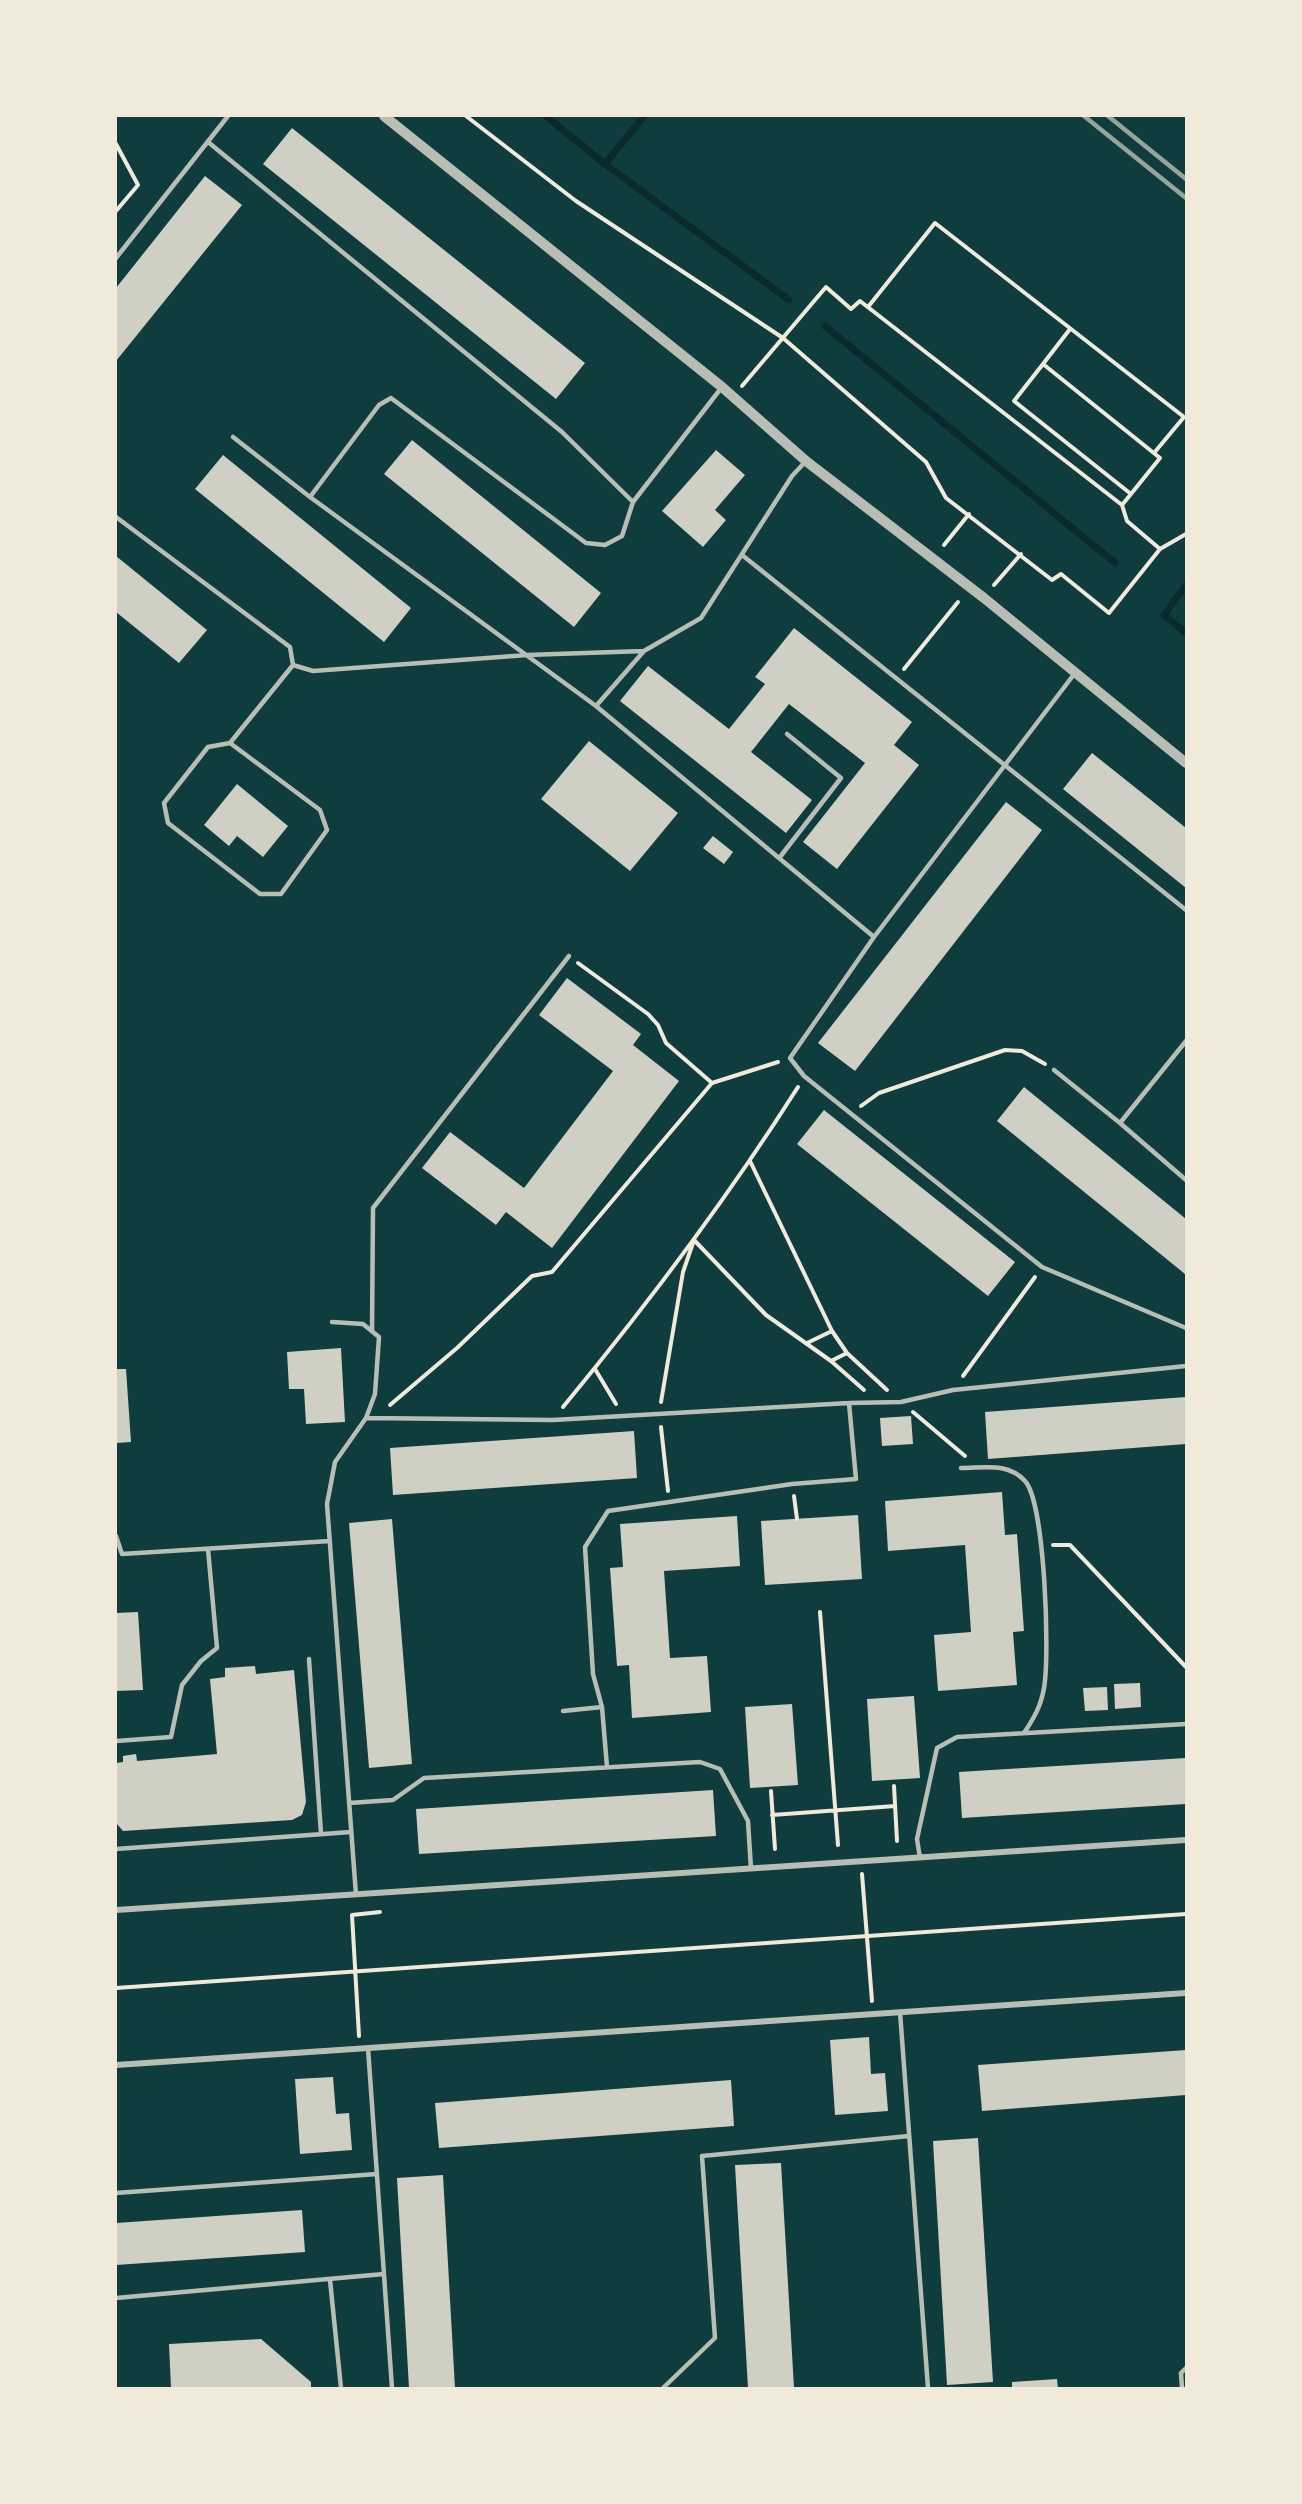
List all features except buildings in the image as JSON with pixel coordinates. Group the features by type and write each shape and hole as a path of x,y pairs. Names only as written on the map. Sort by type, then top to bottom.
{"street":[{"path":"384,116 722,387 806,460 993,605 1186,763"},
{"path":"116,1910 1186,1840"},
{"path":"116,2065 1186,1993"}],"lane":[{"path":"116,258 228,116"},
{"path":"208,142 562,432 633,502"},
{"path":"310,497 379,405 391,398 586,543 605,544 622,536 633,502 722,387"},
{"path":"233,437 310,497 596,706 874,937"},
{"path":"596,706 644,651 701,618 792,476 806,460"},
{"path":"116,517 290,647 293,665 230,743 207,747 164,803 168,823 260,894 281,894 327,830 320,810 230,743"},
{"path":"742,555 1186,910"},
{"path":"293,665 313,671 527,655 644,651"},
{"path":"1075,672 1006,766 874,937 790,1058 804,1076 1042,1267 1186,1328"},
{"path":"780,857 841,778 787,734"},
{"path":"372,1331 373,1208 569,956"},
{"path":"1120,1123 1186,1041"},
{"path":"1054,1070 1186,1180"},
{"path":"332,1322 363,1324 379,1337 375,1394 366,1418 335,1462 327,1504 356,1895"},
{"path":"366,1418 553,1420 849,1402 901,1401 953,1390 1186,1366"},
{"path":"607,1767 603,1707 592,1674 585,1547 608,1511 792,1484 856,1479 849,1402"},
{"path":"961,1468 1009,1468 1026,1482 1035,1500 1046,1590 1045,1685 1040,1709 1024,1733"},
{"path":"116,1536 122,1554"},
{"path":"116,1556 330,1541"},
{"path":"116,1741 171,1737 182,1685 201,1661 217,1648 208,1549"},
{"path":"309,1659 321,1834"},
{"path":"563,1711 603,1707"},
{"path":"920,1858 917,1839 937,1748 957,1737 1186,1724"},
{"path":"349,1803 393,1800 424,1778 700,1762 720,1769 748,1821 751,1869"},
{"path":"116,1849 351,1832"},
{"path":"900,2012 928,2388"},
{"path":"368,2048 392,2388"},
{"path":"663,2388 715,2338 702,2156 909,2136"},
{"path":"116,2193 377,2174"},
{"path":"116,2298 384,2274"},
{"path":"330,2280 340,2388"},
{"path":"1182,2388 1181,2373 1186,2368"}],"path":[{"path":"466,116 576,201 783,338 926,462 946,498 1052,580 1061,574 1109,613 1160,549 1186,534"},
{"path":"116,144 138,185 116,211"},
{"path":"868,307 935,223 1184,417 1154,453"},
{"path":"733,396 829,283"},
{"path":"826,287 851,309 860,301 1122,505 1127,521 1160,549"},
{"path":"1070,329 1014,401 1131,494"},
{"path":"1043,364 1161,458 1122,505"},
{"path":"943,544 969,514"},
{"path":"994,585 1021,554"},
{"path":"896,678 958,602"},
{"path":"569,956 648,1014 658,1025 666,1042 712,1083"},
{"path":"850,1113 879,1093 1005,1050 1032,1054 1054,1070"},
{"path":"375,1417 457,1348 532,1276 552,1272 712,1083 790,1058"},
{"path":"553,1420 694,1240 750,1161 804,1076"},
{"path":"750,1161 832,1331 847,1353 980,1468"},
{"path":"694,1240 766,1315 831,1361 877,1402"},
{"path":"669,1501 659,1413 683,1272 694,1240"},
{"path":"953,1390 1042,1267"},
{"path":"807,1343 832,1331"},
{"path":"831,1361 847,1353"},
{"path":"595,1369 622,1415"},
{"path":"792,1484 797,1519"},
{"path":"1070,1545 1186,1666"},
{"path":"820,1612 838,1845"},
{"path":"894,1786 897,1841"},
{"path":"771,1791 775,1849"},
{"path":"772,1815 895,1806"},
{"path":"862,1862 873,2014"},
{"path":"360,2043 352,1915 380,1912"},
{"path":"116,1988 1186,1914"}],"waterway":[{"path":"546,116 605,164 789,300"},
{"path":"605,164 644,116"},
{"path":"825,326 1115,563"},
{"path":"1186,585 1164,615 1186,633"}],"railway":[{"path":"1084,116 1186,198"},
{"path":"1108,116 1186,179"}]}
